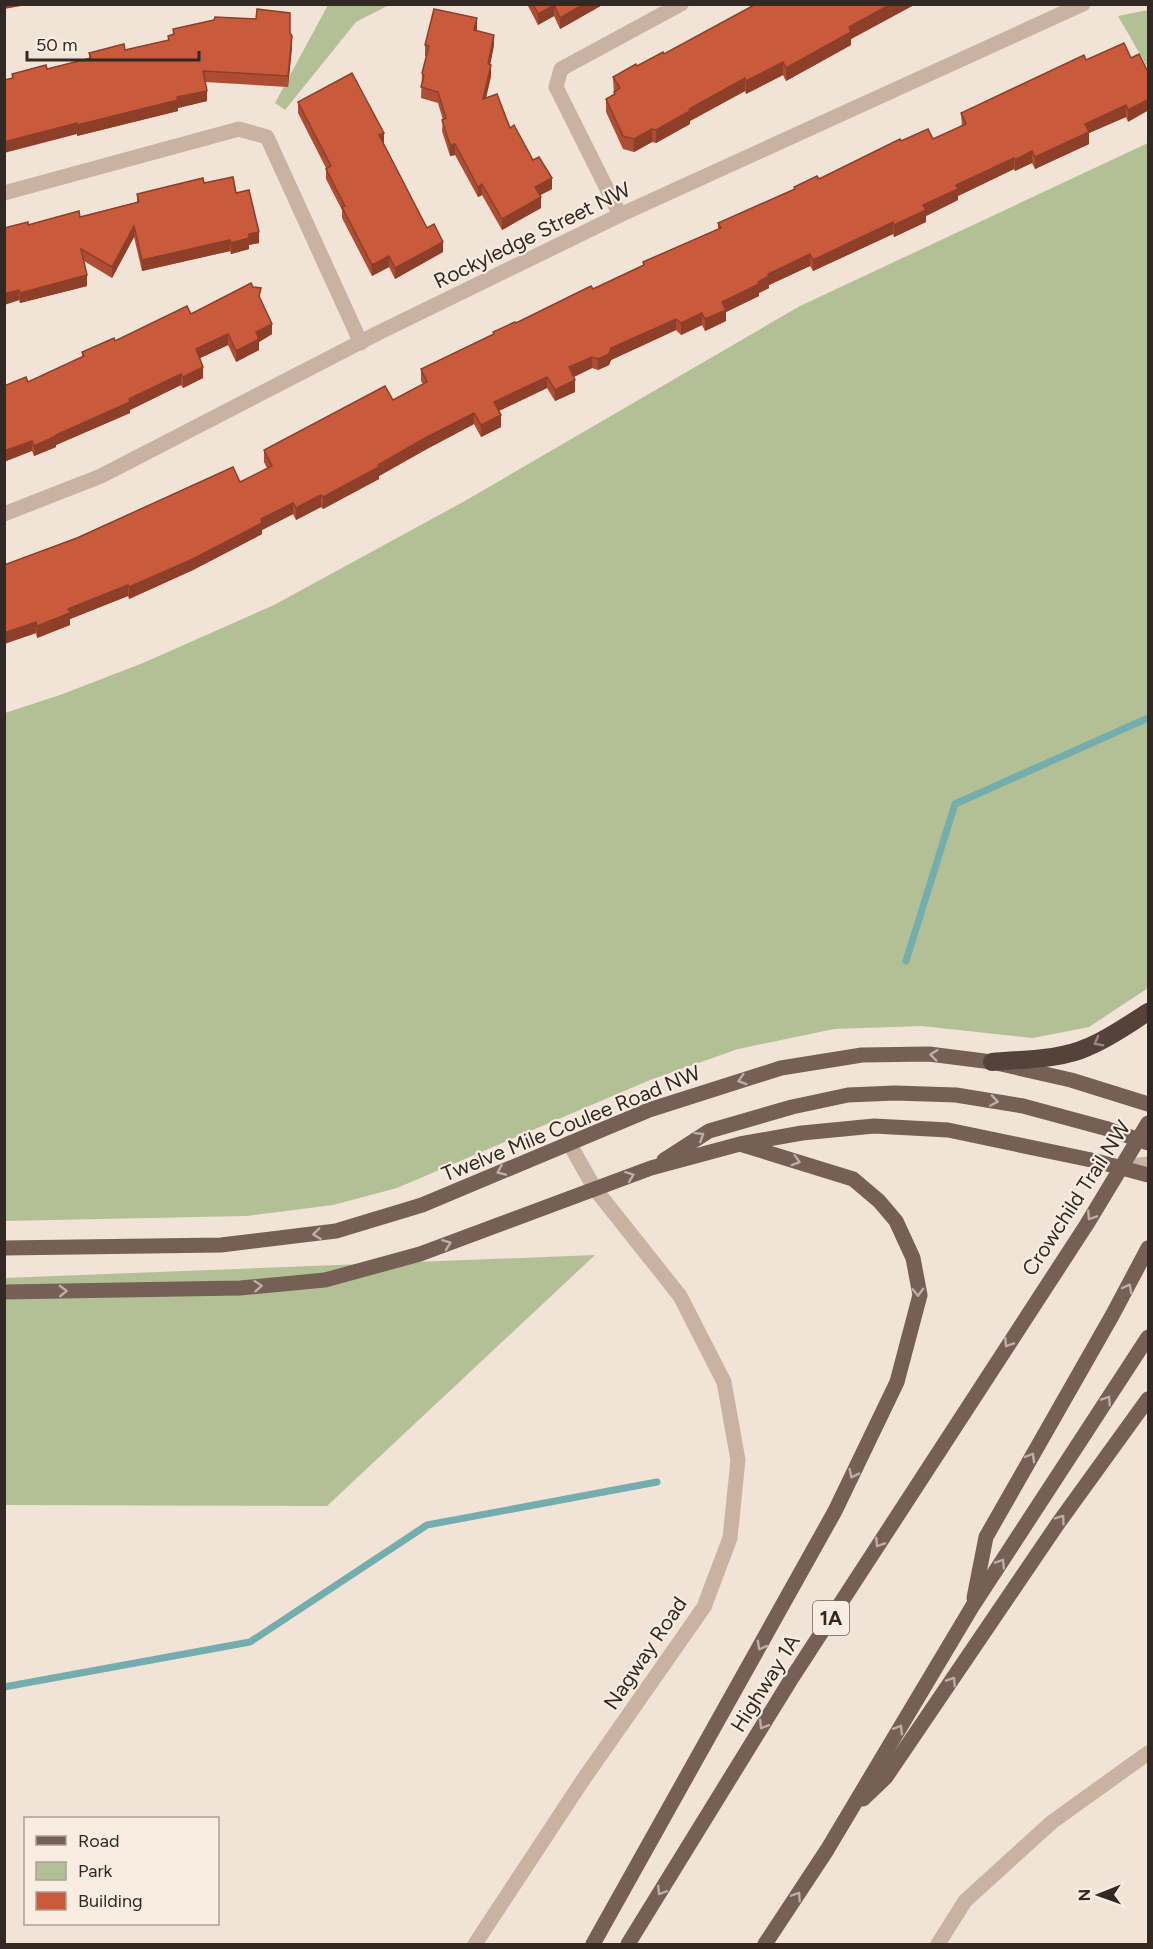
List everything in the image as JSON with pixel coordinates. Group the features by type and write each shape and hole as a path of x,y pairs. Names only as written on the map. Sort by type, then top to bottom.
{"highway":[{"path":"992,1062 1056,1055 1087,1048 1149,1012"}],"main road":[{"name":"Twelve Mile Coulee Road NW","path":"4,1248 220,1245 336,1231 422,1204 649,1110 781,1068 862,1055 929,1054 992,1062 1071,1080 1149,1104"},
{"path":"651,1168 709,1131 792,1107 848,1095 895,1092 956,1095 1023,1106 1108,1129 1143,1142"},
{"name":"Crowchild Trail NW","path":"1040,1294 1123,1167 1143,1142 1149,1124"},
{"path":"4,1292 240,1288 325,1280 420,1254 651,1168 740,1144 802,1133 874,1126 948,1130 1123,1167 1149,1175"},
{"path":"593,1944 836,1511 897,1382 920,1295 913,1258 896,1221 879,1201 853,1179 740,1144"},
{"path":"972,1607 986,1538 1149,1248"},
{"name":"Highway 1A","path":"628,1944 790,1681 1040,1294"},
{"path":"765,1944 827,1850 972,1607 1149,1337"},
{"path":"851,1809 886,1777 1057,1525 1149,1399"}],"street":[{"path":"620,215 556,87 561,69 681,4"},
{"name":"Rockyledge Street NW","path":"4,514 101,476 361,342 620,215 1083,4"},
{"path":"4,193 239,129 267,137 361,342"},
{"name":"Nagway Road","path":"475,1944 583,1780 704,1607 730,1538 738,1460 724,1382 681,1296 595,1189 569,1143"},
{"path":"1123,1167 1149,1164"},
{"path":"938,1944 965,1901 1052,1822 1149,1753"}],"green space":[{"path":"328,5 389,5 356,22 285,110 275,103"},
{"path":"1148,10 1148,68 1118,16"},
{"path":"1148,143 1148,988 1089,1027 1033,1038 922,1026 834,1029 738,1049 650,1080 397,1188 333,1205 246,1216 5,1221 5,713 60,695 143,663 274,605 463,502 800,306"},
{"path":"595,1255 327,1506 5,1505 4,1278"}],"building":[{"path":"533,4 584,4 560,18 554,5 538,14"},
{"path":"756,4 891,4 849,27 851,32 786,68 783,62 746,81 745,78 656,130 652,129 634,139 623,136 606,99 620,88 613,77 636,64 637,66 663,52 664,54"},
{"path":"257,9 290,13 292,36 288,76 203,71 207,91 4,142 4,80 13,78 12,74 46,65 47,69 91,58 89,53 124,44 125,50 169,40 168,36 174,34 173,29 214,20 215,17 256,19"},
{"path":"434,9 477,18 474,30 494,35 488,64 491,65 483,99 497,94 510,128 514,125 533,160 539,157 552,178 535,187 541,197 502,219 482,184 478,187 455,144 450,145 442,120 446,118 438,92 421,87 429,46 425,45"},
{"path":"1124,43 1131,58 1139,54 1149,74 1149,99 1128,110 1126,105 1085,124 1089,132 1035,157 1032,151 1015,160 1014,158 956,185 958,189 923,205 926,210 894,225 893,222 813,260 810,254 768,274 769,276 758,282 759,284 722,302 726,310 705,319 702,313 681,323 676,319 611,348 609,354 598,359 592,357 569,367 575,380 555,390 547,377 494,402 501,415 481,425 474,413 425,438 378,465 379,467 323,497 321,495 296,508 293,503 261,519 262,523 193,559 129,587 128,585 68,609 70,613 37,626 36,622 4,633 4,565 77,538 233,467 240,482 272,466 264,450 385,386 393,400 427,382 421,369 494,334 493,332 591,286 593,289 644,265 643,262 721,228 718,223 795,189 794,187 817,176 819,179 900,139 901,141 928,129 933,139 966,124 961,113 1084,55 1086,60"},
{"path":"352,73 384,133 379,135 427,228 434,224 443,242 395,268 389,256 372,265 342,207 345,206 326,169 331,166 298,102"},
{"path":"233,177 236,193 249,190 259,232 249,234 249,238 231,243 230,240 142,260 134,226 112,267 81,249 87,275 20,293 19,290 4,294 4,228 28,222 28,225 79,211 80,217 139,202 137,194 203,178 204,183"},
{"path":"251,283 253,287 261,288 259,296 272,324 256,332 259,339 236,351 228,334 196,349 203,367 183,377 181,374 129,399 130,402 34,446 32,441 4,451 4,386 26,377 28,382 84,356 82,352 114,338 115,341 187,306 191,314"}],"waterway":[{"path":"906,961 955,804 1148,718"},
{"path":"4,1687 250,1642 427,1525 657,1482"}]}
